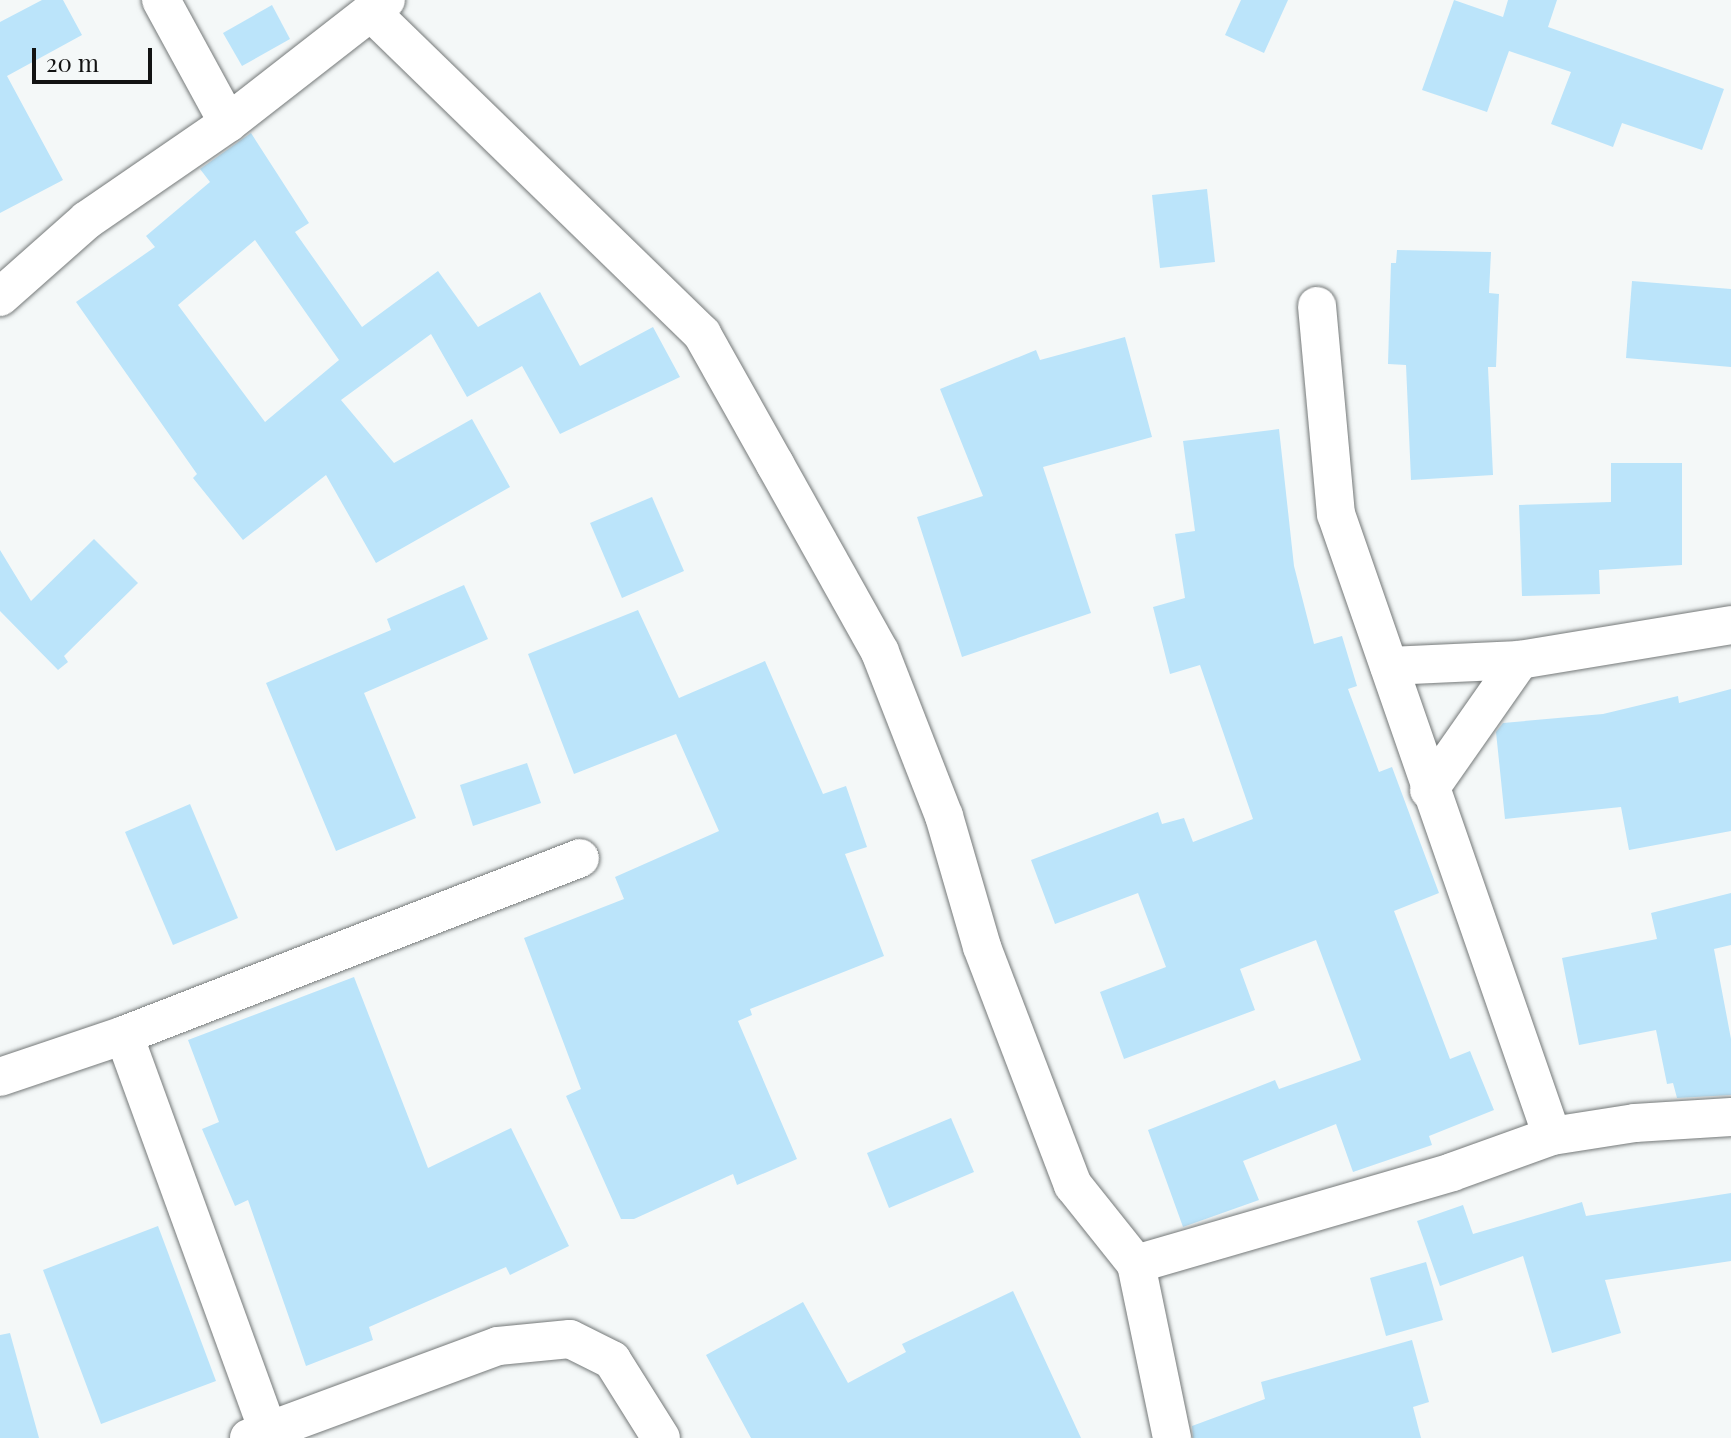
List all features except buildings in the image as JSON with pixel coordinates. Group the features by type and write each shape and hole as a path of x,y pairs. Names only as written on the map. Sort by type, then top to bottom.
{"street":[{"path":"161,0 228,123"},
{"path":"0,297 87,220 228,123 378,6 702,334 880,652 944,816 982,947 1073,1185 1136,1264 1172,1438"},
{"path":"1317,306 1336,514 1429,790 1552,1136"},
{"path":"1389,666 1520,660 1731,625"},
{"path":"1429,790 1520,660"},
{"path":"0,1077 124,1035 580,858"},
{"path":"124,1035 258,1434 498,1346 570,1339 612,1360 661,1438"},
{"path":"1136,1264 1452,1172 1552,1136 1635,1123 1731,1117"}]}
